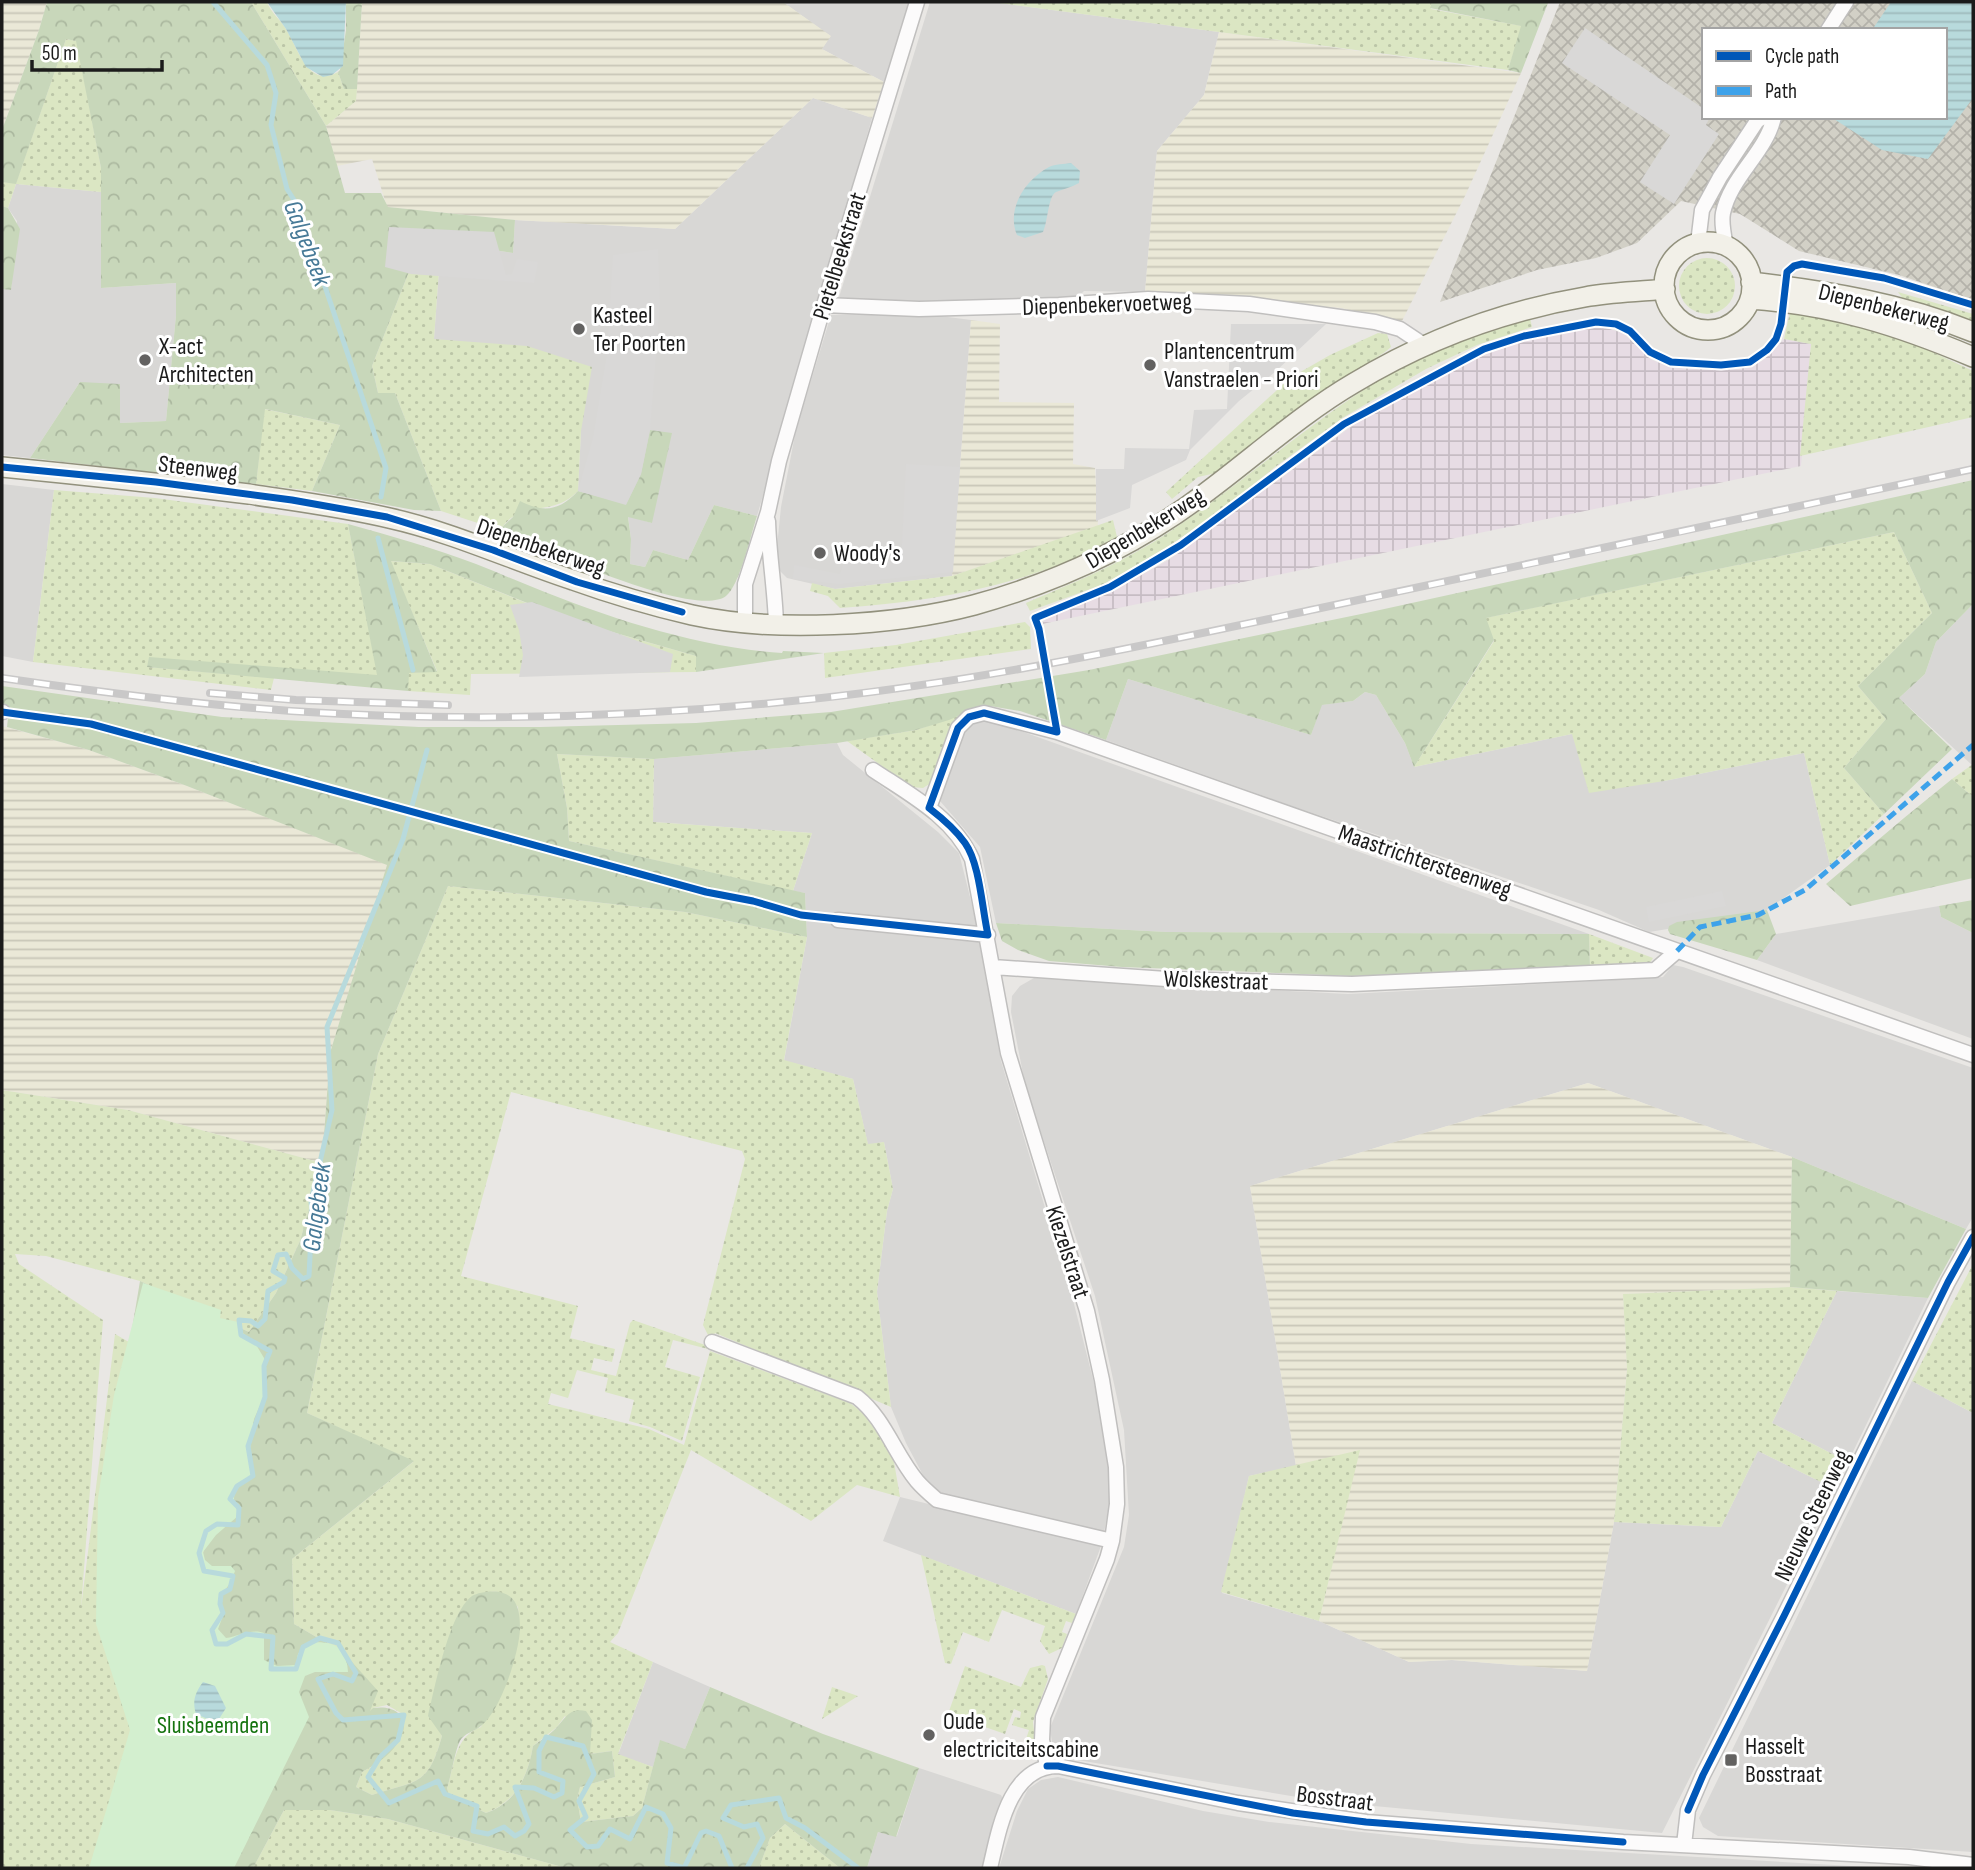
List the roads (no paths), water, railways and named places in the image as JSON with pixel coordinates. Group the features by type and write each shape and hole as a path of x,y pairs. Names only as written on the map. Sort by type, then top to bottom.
{"main road":[{"path":"1707,241 1726,246 1746,264 1751,290 1743,312 1730,324 1723,328 1696,329 1681,321 1668,305 1665,277 1673,259 1680,252 1707,241"},
{"name":"Diepenbekerweg","path":"387,517 493,550 577,582 695,615 776,624 844,624 922,615 971,606 1075,570 1155,528 1349,385 1424,345 1490,320 1551,303 1590,296 1665,289"},
{"name":"Diepenbekerweg","path":"1751,290 1833,292 1901,307 1973,332"},
{"name":"Diepenbekerweg","path":"1751,290 1784,301 1851,313 1917,333 1973,357"},
{"name":"Steenweg","path":"2,467 169,484 292,500 387,517"}],"street":[{"name":"Pietelbeekstraat","path":"745,622 745,584 768,512 783,448 824,305 917,2"},
{"path":"1829,28 1846,2"},
{"path":"1698,243 1702,210 1720,177 1760,119"},
{"path":"1726,246 1722,215 1734,184 1770,133 1774,119"},
{"name":"Diepenbekervoetweg","path":"824,305 919,309 1059,305 1148,299 1249,304 1375,321 1400,329 1424,345"},
{"name":"Pietelbeekstraat","path":"768,512 776,624"},
{"name":"Maastrichtersteenweg","path":"929,808 958,728 969,718 984,713 1057,732 1973,1055"},
{"path":"873,770 929,808 949,825 966,845 972,859 993,967"},
{"path":"838,920 988,935"},
{"name":"Wolskestraat","path":"993,967 1166,979 1352,984 1655,970 1677,951"},
{"name":"Kiezelstraat","path":"993,967 1008,1053 1087,1311 1102,1380 1116,1467 1116,1504 1107,1559 1043,1717 1042,1740 1047,1766"},
{"name":"Nieuwe Steenweg","path":"1684,1845 1689,1810 1703,1775 1948,1282 1973,1237"},
{"path":"712,1342 857,1396 882,1423 916,1480 937,1500 1112,1541"},
{"path":"990,1868 1002,1824 1020,1783 1036,1770 1047,1766"},
{"name":"Bosstraat","path":"1047,1766 1293,1813 1366,1822 1684,1845 1909,1857 1973,1865"}],"water":[{"path":"267,2 346,2 343,66 332,75 323,77 306,67 286,29"},
{"path":"1891,2 1973,2 1973,98 1928,159 1882,150 1834,119 1947,119 1947,28 1873,28"},
{"path":"1071,163 1080,171 1079,183 1053,194 1043,232 1025,238 1017,235 1014,215 1025,187 1049,167"},
{"path":"203,1682 215,1686 226,1708 219,1719 210,1720 196,1714 195,1697"}],"waterway":[{"name":"Galgebeek","path":"213,2 267,65 276,93 271,125 287,189 298,206 386,468 381,497"},
{"name":"Galgebeek","path":"378,538 413,670"},
{"name":"Galgebeek","path":"427,750 403,839 327,1027 332,1110 311,1201 313,1229 309,1276 303,1279 292,1268 286,1254 278,1255 273,1271 285,1278 284,1282 268,1291 265,1319 258,1326 251,1321 239,1320 241,1335 270,1351 264,1366 265,1397 248,1446 253,1476 237,1486 230,1499 239,1508 238,1525 217,1524 206,1531 199,1553 204,1571 233,1576 230,1589 221,1594 223,1613 212,1630 216,1644 227,1644 246,1634 273,1637 271,1669 296,1669 303,1647 320,1638 338,1643 356,1673 352,1681 333,1674 318,1679 336,1713 343,1720 404,1715 398,1740 380,1757 368,1777 389,1803 438,1781 445,1794 477,1806 473,1831 488,1834 504,1827 515,1836 529,1824 515,1787 534,1788 554,1797 562,1793 563,1781 539,1772 539,1751 546,1737 583,1746 594,1774 579,1801 586,1817 570,1830 587,1847 598,1846 610,1829 630,1839 646,1807 663,1814 671,1828 667,1863 684,1868 701,1833 706,1831 719,1836 732,1868"},
{"name":"Galgebeek","path":"747,1868 763,1838 757,1824 744,1827 723,1818 731,1805 779,1798 786,1818 805,1828 858,1868"}],"railway":[{"path":"2,678 218,705 416,716 604,715 792,701 924,685 1120,650 1973,469"},
{"path":"210,693 296,700 448,705"}],"place":[{"name":"Kasteel Ter Poorten","path":"579,329"},
{"name":"X-act Architecten","path":"145,360"},
{"name":"Plantencentrum Vanstraelen - Priori","path":"1150,365"},
{"name":"Woody's","path":"820,553"},
{"name":"Oude electriciteitscabine","path":"929,1735"},
{"name":"Hasselt Bosstraat","path":"1731,1760"}],"park label":[{"name":"Sluisbeemden","path":"213,1725"}]}
